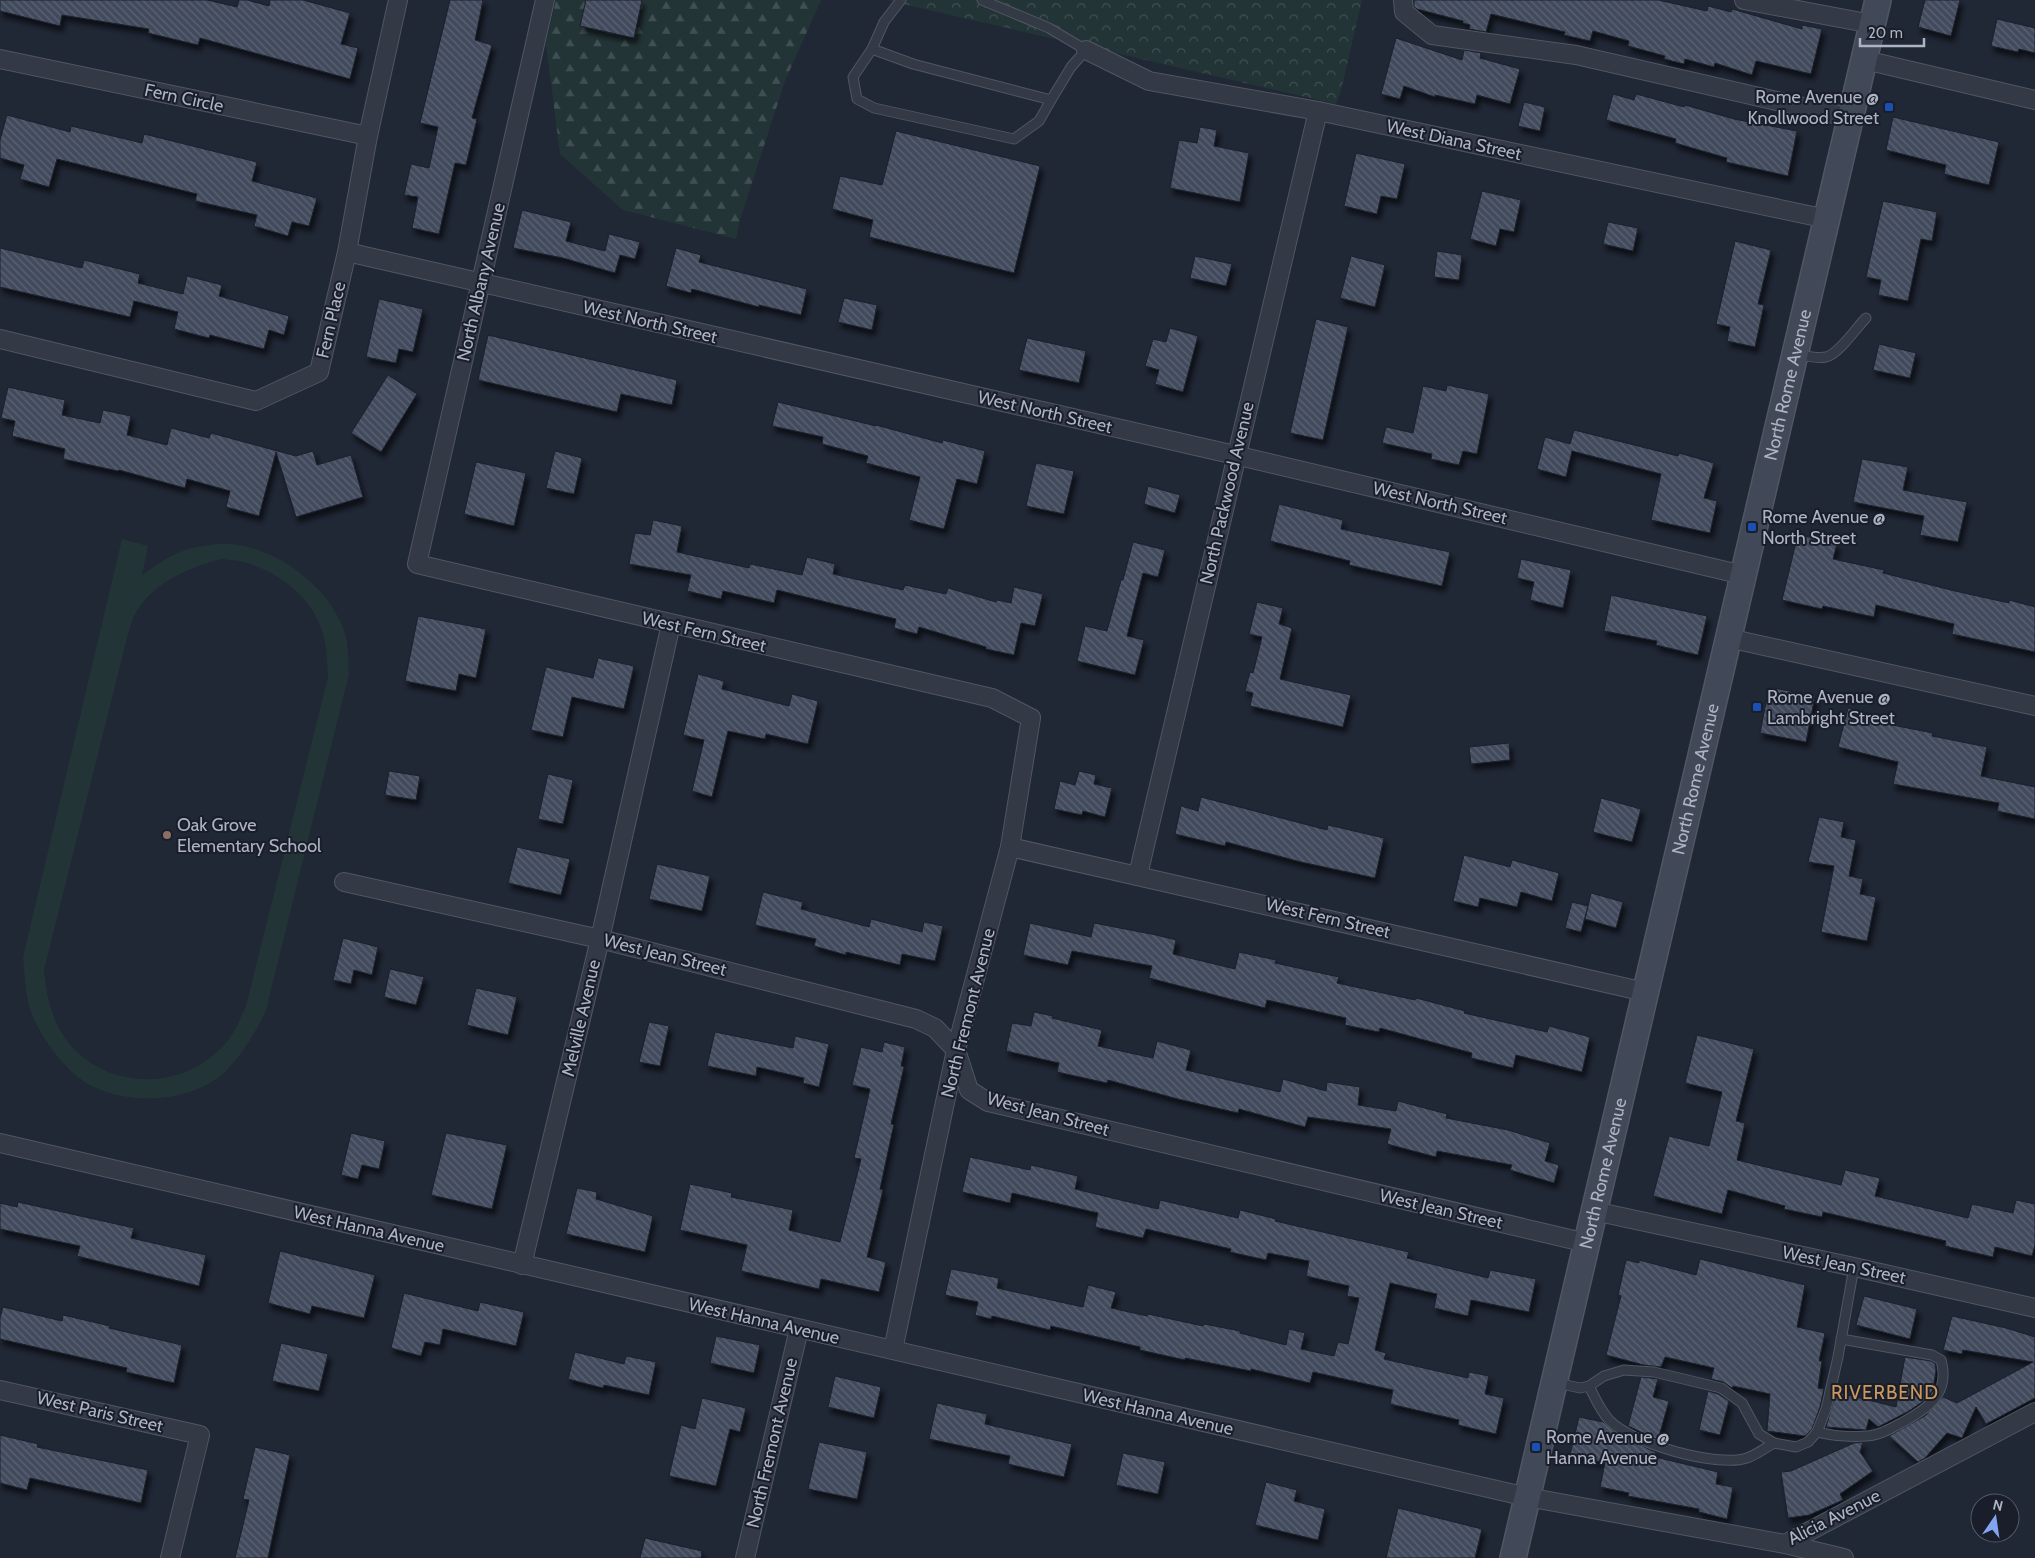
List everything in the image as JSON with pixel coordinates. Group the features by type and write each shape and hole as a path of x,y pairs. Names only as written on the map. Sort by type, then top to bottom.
{"street":[{"name":"Fern Place","path":"0,339 256,401 319,372 347,252 368,136 398,0"},
{"name":"North Albany Avenue","path":"417,564 545,0"},
{"path":"1403,0 1404,12 1432,35 1576,55 1851,118"},
{"path":"1744,0 1872,24"},
{"name":"North Rome Avenue","path":"1513,1558 1878,0"},
{"name":"West Diana Street","path":"1086,50 1149,81 1318,111 1827,219"},
{"name":"Fern Circle","path":"0,59 368,136"},
{"path":"1865,60 2035,100"},
{"name":"North Packwood Avenue","path":"1138,875 1235,455 1318,111"},
{"name":"West North Street","path":"347,252 1235,455 1743,574"},
{"name":"West Fern Street","path":"417,564 992,698"},
{"name":"Melville Avenue","path":"522,1265 600,939 671,624"},
{"path":"1728,638 2035,706"},
{"name":"North Fremont Avenue","path":"893,1350 956,1050 1010,847 1031,718 992,698"},
{"name":"West Fern Street","path":"1010,847 1645,992"},
{"name":"West Jean Street","path":"344,882 600,939 916,1019 934,1028 956,1050 969,1090 988,1102 1586,1243"},
{"name":"West Hanna Avenue","path":"0,1143 1528,1496"},
{"name":"West Jean Street","path":"1594,1211 1854,1266 2035,1308"},
{"name":"North Fremont Avenue","path":"745,1558 799,1329"},
{"name":"West Paris Street","path":"0,1390 200,1435 170,1558"},
{"name":"Alicia Avenue","path":"1528,1496 1785,1544 2035,1412"},
{"path":"1785,1544 1844,1558"}],"lane":[{"path":"901,0 884,22 872,49 853,77 857,100 874,108 1014,139 1039,121 1071,67 1086,50 1049,28 982,0"},
{"path":"872,49 913,64 1051,100"},
{"path":"1795,354 1818,358 1828,357 1838,350 1866,318"},
{"path":"1554,1383 1580,1388 1589,1386 1604,1376 1624,1370 1654,1372 1721,1388 1742,1403 1759,1434 1774,1443 1796,1447 1808,1442 1817,1432 1826,1409 1854,1266"},
{"path":"1817,1432 1830,1435 1868,1436 1888,1430 1932,1403 1941,1389 1944,1373 1941,1360 1932,1355 1841,1339"},
{"path":"1589,1386 1597,1403 1609,1420 1626,1433 1642,1441 1710,1460 1728,1461 1747,1458 1774,1443"}],"green space":[{"path":"556,0 821,0 785,81 740,220 736,239 623,210 560,154 546,44"},
{"path":"886,0 1362,0 1341,91 1336,104"},
{"path":"122,539 148,546 142,575 166,559 185,550 221,544 247,547 264,552 296,570 323,595 342,625 347,643 349,674 266,1010 244,1049 227,1070 214,1081 198,1089 181,1094 164,1098 127,1097 94,1087 75,1075 67,1067 38,1027 28,1003 23,957","holes":["221,559 244,562 269,572 292,587 302,597 310,607 322,631 326,648 328,677 246,1006 238,1023 225,1044 202,1063 181,1074 158,1079 135,1078 112,1073 91,1063 73,1048 59,1028 50,1007 44,970 134,616 150,594 172,578 183,572"]}],"building":[{"path":"0,0 207,0 237,7 239,0 247,0 269,6 270,0 303,0 350,13 341,44 358,48 350,79 200,38 198,45 148,33 149,29 62,15 60,26 0,11"},
{"path":"450,0 483,0 475,40 492,45 472,118 477,119 466,165 455,163 439,234 412,228 418,197 404,195 411,164 429,168 438,127 420,123"},
{"path":"586,0 642,0 634,38 580,26"},
{"path":"1414,0 1658,0 1707,11 1708,6 1731,12 1732,9 1802,29 1802,25 1822,29 1811,74 1756,61 1752,75 1715,63 1714,67 1685,59 1684,64 1664,59 1665,56 1628,46 1629,41 1593,31 1590,41 1564,35 1565,32 1491,14 1486,32 1469,29 1470,25 1463,23 1463,21 1417,9 1414,7"},
{"path":"1925,0 1960,0 1951,36 1918,27"},
{"path":"1997,19 2035,28 2035,53 2019,49 2018,52 1991,46"},
{"path":"1396,38 1462,60 1464,50 1481,53 1480,58 1520,69 1510,104 1477,95 1475,104 1435,95 1435,97 1404,86 1400,99 1381,94"},
{"path":"1613,94 1634,100 1636,94 1734,119 1797,131 1788,176 1726,162 1727,158 1675,143 1676,139 1606,120"},
{"path":"1524,102 1545,107 1540,131 1518,126"},
{"path":"7,115 70,132 71,126 142,143 144,134 257,162 252,181 317,198 309,226 292,222 288,236 254,226 257,215 195,201 197,194 57,159 49,187 20,179 24,165 0,158 0,140"},
{"path":"1893,117 1999,142 1989,185 1944,174 1946,165 1886,150"},
{"path":"1200,127 1217,130 1214,146 1249,153 1240,202 1170,188 1179,140 1197,143"},
{"path":"896,131 1040,166 1014,273 869,237 873,220 832,209 840,176 882,185"},
{"path":"1356,153 1405,164 1397,199 1381,196 1377,214 1344,206"},
{"path":"1482,191 1521,200 1514,232 1500,229 1496,246 1470,239"},
{"path":"1883,201 1937,212 1932,241 1921,239 1908,301 1878,295 1881,280 1866,277"},
{"path":"522,210 571,222 566,241 605,251 609,234 640,242 635,259 620,255 615,273 563,258 513,248"},
{"path":"1608,222 1638,228 1633,251 1603,244"},
{"path":"1735,241 1771,250 1758,304 1764,305 1755,347 1727,341 1730,327 1716,324"},
{"path":"0,248 82,268 84,260 140,274 138,283 183,294 187,276 222,285 219,296 289,316 284,335 269,330 264,349 210,335 209,338 174,329 178,312 134,301 130,317 0,287"},
{"path":"676,248 701,255 699,262 807,289 801,315 759,305 759,307 692,289 691,293 666,286"},
{"path":"1437,251 1462,255 1459,280 1434,277"},
{"path":"1195,256 1232,264 1226,286 1190,278"},
{"path":"1351,256 1385,265 1375,307 1340,298"},
{"path":"844,298 877,305 872,330 838,322"},
{"path":"379,299 423,309 413,352 399,349 396,363 366,357"},
{"path":"1316,319 1348,327 1323,440 1290,433"},
{"path":"1170,328 1198,336 1183,392 1155,384 1159,370 1145,366 1153,339 1166,342"},
{"path":"488,335 677,380 672,405 621,394 617,412 478,380"},
{"path":"1027,338 1086,351 1079,383 1019,370"},
{"path":"1879,344 1916,353 1910,378 1873,370"},
{"path":"388,375 417,394 381,452 351,433"},
{"path":"1447,385 1489,394 1477,454 1463,451 1459,465 1431,459 1432,454 1382,443 1386,427 1413,433 1423,386 1446,391"},
{"path":"8,387 65,400 62,415 100,423 103,410 131,416 127,435 167,445 171,428 209,438 211,433 296,456 313,451 317,465 351,455 363,497 296,517 276,452 259,516 226,507 230,491 187,479 185,488 119,470 63,459 65,449 12,436 15,421 1,418"},
{"path":"778,402 942,443 943,440 985,451 977,484 957,479 944,529 909,520 920,477 866,463 868,456 822,444 823,437 772,426"},
{"path":"1574,430 1678,456 1679,453 1714,463 1704,498 1717,501 1710,533 1651,520 1661,474 1572,451 1566,477 1537,469 1545,437 1570,444"},
{"path":"555,451 582,458 574,494 546,488"},
{"path":"1862,459 1908,467 1903,490 1967,502 1958,542 1920,535 1924,516 1853,502"},
{"path":"476,462 526,473 514,526 464,514"},
{"path":"1036,463 1074,471 1064,514 1026,506"},
{"path":"1148,486 1180,495 1175,513 1144,504"},
{"path":"1279,504 1343,520 1341,529 1450,552 1442,586 1349,565 1350,561 1270,541"},
{"path":"653,520 682,526 677,552 749,568 750,564 802,575 807,557 835,564 833,574 903,590 905,585 946,594 948,588 996,602 997,600 1011,603 1014,587 1043,594 1035,626 1021,623 1014,655 986,649 986,647 919,627 917,634 894,628 896,619 777,590 774,603 723,591 721,599 687,591 691,575 629,564 635,533 650,535"},
{"path":"1798,534 1837,544 1833,559 1884,570 1883,573 1955,591 2009,603 2009,600 2035,607 2035,652 1952,634 1954,624 1876,605 1874,617 1823,606 1822,609 1782,600"},
{"path":"1133,542 1165,550 1158,577 1143,573 1127,636 1144,640 1135,675 1077,661 1085,626 1107,631"},
{"path":"1521,559 1571,570 1563,608 1530,600 1534,582 1517,578"},
{"path":"1611,595 1707,616 1698,655 1656,645 1657,641 1604,631"},
{"path":"1257,602 1283,608 1279,624 1292,628 1280,679 1351,695 1343,727 1250,706 1253,693 1245,691 1250,672 1253,673 1262,637 1249,634"},
{"path":"418,616 486,629 476,678 459,674 456,691 405,681"},
{"path":"598,658 634,666 624,709 572,697 563,737 531,730 546,667 593,678"},
{"path":"698,674 724,681 722,689 789,706 792,694 818,701 808,744 766,734 765,739 728,731 712,797 692,791 704,740 683,735"},
{"path":"1769,687 1815,696 1806,742 1760,733"},
{"path":"1848,708 1884,718 1882,723 1933,733 1932,736 1987,747 1981,776 2035,787 2035,819 1997,811 1999,803 1893,784 1898,762 1838,747"},
{"path":"1509,743 1510,760 1471,764 1469,747"},
{"path":"389,771 420,776 416,800 385,795"},
{"path":"1079,771 1096,775 1094,784 1112,788 1105,817 1083,811 1082,815 1054,809 1060,781 1075,785"},
{"path":"548,774 573,780 563,824 538,819"},
{"path":"1201,797 1327,830 1328,825 1384,838 1375,878 1301,862 1226,842 1225,846 1175,834 1181,806 1198,811"},
{"path":"1601,798 1641,809 1632,842 1593,832"},
{"path":"1819,817 1844,822 1841,837 1856,840 1849,876 1863,879 1860,894 1876,897 1867,941 1821,932 1834,866 1808,862"},
{"path":"517,847 570,859 561,895 508,883"},
{"path":"1464,855 1510,867 1512,860 1559,873 1552,901 1521,892 1517,907 1480,898 1478,907 1453,901"},
{"path":"657,864 710,876 702,911 649,899"},
{"path":"763,892 803,902 801,909 869,927 871,919 922,932 924,922 943,926 935,961 902,954 900,965 846,952 846,955 814,946 816,939 755,925"},
{"path":"1591,893 1623,902 1616,928 1585,919"},
{"path":"1572,902 1588,906 1581,932 1565,928"},
{"path":"1030,923 1091,937 1094,923 1156,935 1176,940 1173,954 1235,969 1239,952 1276,960 1275,963 1339,977 1337,983 1415,1000 1416,998 1465,1011 1464,1013 1547,1032 1549,1026 1590,1037 1582,1072 1516,1055 1513,1068 1471,1058 1472,1053 1380,1028 1379,1032 1345,1025 1346,1018 1267,1000 1265,1008 1149,978 1152,966 1072,951 1068,965 1023,955"},
{"path":"343,938 378,947 372,975 354,970 351,984 333,980"},
{"path":"390,969 424,977 416,1005 384,997"},
{"path":"476,988 517,997 508,1035 467,1025"},
{"path":"1034,1012 1102,1030 1098,1046 1153,1058 1157,1041 1191,1050 1186,1070 1280,1092 1283,1079 1326,1091 1327,1082 1360,1087 1358,1105 1396,1111 1398,1101 1447,1114 1446,1118 1508,1130 1550,1143 1545,1161 1559,1165 1554,1183 1510,1170 1512,1165 1437,1151 1436,1157 1387,1144 1391,1129 1308,1117 1305,1127 1239,1109 1238,1113 1108,1080 1107,1083 1057,1072 1059,1063 1006,1051 1012,1023 1031,1026"},
{"path":"649,1022 669,1026 660,1066 639,1062"},
{"path":"715,1032 793,1048 795,1036 829,1044 819,1087 803,1083 804,1078 757,1067 756,1076 707,1066"},
{"path":"1697,1035 1754,1049 1736,1121 1745,1123 1737,1160 1841,1185 1845,1170 1880,1178 1875,1196 1968,1218 1972,1204 2013,1213 2016,1200 2035,1204 2035,1245 2032,1256 1995,1247 1993,1257 1945,1246 1946,1241 1823,1212 1822,1217 1784,1209 1785,1206 1728,1190 1722,1214 1653,1196 1669,1136 1709,1146 1722,1092 1685,1083"},
{"path":"884,1042 905,1047 901,1066 904,1067 891,1124 894,1125 880,1189 883,1190 867,1257 886,1262 879,1292 821,1279 819,1289 741,1271 747,1245 680,1230 690,1184 732,1193 731,1197 793,1210 789,1230 840,1242 861,1159 854,1158 870,1089 852,1085 861,1047 882,1052"},
{"path":"351,1133 385,1141 379,1169 362,1165 358,1179 341,1175"},
{"path":"446,1133 507,1145 492,1209 431,1195"},
{"path":"970,1157 1030,1170 1031,1165 1078,1176 1075,1189 1158,1209 1160,1200 1238,1218 1240,1210 1276,1219 1275,1221 1409,1252 1407,1258 1488,1278 1490,1270 1536,1279 1529,1312 1471,1300 1468,1316 1434,1308 1437,1294 1390,1283 1375,1350 1386,1353 1384,1359 1468,1378 1469,1372 1489,1376 1485,1394 1504,1398 1496,1434 1458,1425 1459,1420 1390,1404 1393,1390 1313,1372 1310,1383 1251,1369 1251,1371 1185,1358 1185,1360 1140,1350 1140,1347 1051,1326 1050,1330 992,1316 991,1319 975,1315 978,1302 945,1295 951,1269 999,1278 997,1288 1083,1307 1088,1285 1116,1292 1111,1308 1203,1326 1204,1324 1240,1331 1240,1333 1286,1345 1289,1329 1305,1333 1301,1349 1334,1356 1338,1342 1348,1344 1359,1298 1347,1296 1349,1286 1306,1276 1309,1261 1268,1253 1266,1260 1230,1252 1231,1249 1146,1229 1143,1238 1095,1227 1098,1213 1012,1193 1010,1203 962,1192"},
{"path":"577,1188 597,1192 596,1199 653,1216 645,1252 566,1234"},
{"path":"18,1202 134,1228 131,1238 206,1255 199,1286 77,1256 80,1246 0,1229 0,1203 17,1207"},
{"path":"280,1251 375,1275 364,1318 312,1306 310,1314 268,1303"},
{"path":"1700,1259 1805,1285 1797,1327 1825,1333 1819,1361 1822,1361 1818,1388 1824,1389 1812,1429 1805,1436 1767,1431 1770,1394 1733,1386 1732,1388 1723,1382 1711,1379 1714,1368 1665,1357 1661,1367 1644,1365 1606,1355 1621,1296 1618,1295 1626,1260 1639,1263 1639,1260 1696,1275"},
{"path":"404,1293 478,1311 480,1302 524,1312 516,1346 443,1329 440,1345 425,1342 421,1356 391,1348"},
{"path":"1864,1296 1917,1309 1910,1339 1856,1325"},
{"path":"3,1307 62,1321 63,1315 182,1345 174,1383 126,1372 127,1368 0,1339 0,1318"},
{"path":"1952,1316 2006,1328 2035,1337 2035,1398 1986,1424 1976,1407 1962,1438 1947,1433 1925,1458 1918,1462 1889,1436 1925,1416 1943,1397 1957,1403 2033,1362 1963,1350 1962,1354 1943,1350"},
{"path":"716,1336 760,1345 754,1373 710,1363"},
{"path":"281,1343 328,1354 319,1391 272,1381"},
{"path":"575,1352 624,1364 626,1356 656,1362 649,1395 604,1385 603,1388 568,1379"},
{"path":"1905,1357 1931,1361 1935,1364 1933,1390 1925,1400 1909,1411 1878,1427 1869,1419 1866,1430 1826,1427 1836,1392 1896,1407"},
{"path":"835,1376 881,1387 874,1418 828,1407"},
{"path":"1641,1377 1658,1379 1653,1397 1669,1401 1658,1440 1628,1426"},
{"path":"1708,1391 1718,1394 1729,1401 1720,1435 1699,1430"},
{"path":"702,1398 746,1408 740,1432 730,1429 716,1486 669,1476 681,1425 695,1429"},
{"path":"937,1403 987,1414 985,1424 1072,1444 1064,1477 1008,1464 1010,1456 929,1439"},
{"path":"1579,1417 1603,1422 1617,1434 1655,1452 1655,1457 1718,1472 1716,1484 1733,1487 1727,1519 1699,1512 1699,1509 1628,1496 1629,1493 1600,1487 1605,1463 1570,1455"},
{"path":"0,1435 38,1444 37,1447 148,1470 141,1503 30,1478 27,1490 0,1483"},
{"path":"819,1442 867,1452 857,1499 808,1489"},
{"path":"1863,1442 1860,1452 1873,1471 1840,1494 1843,1500 1809,1515 1788,1518 1781,1472 1791,1471 1854,1443"},
{"path":"255,1447 290,1455 268,1558 235,1558 249,1500 243,1499"},
{"path":"1123,1453 1165,1462 1158,1494 1116,1485"},
{"path":"1266,1482 1297,1490 1294,1501 1325,1509 1318,1540 1255,1525"},
{"path":"1398,1508 1482,1529 1475,1558 1386,1558"},
{"path":"645,1538 702,1551 701,1558 640,1558"}],"place":[{"name":"Rome Avenue @ Knollwood Street","path":"1889,107"},
{"name":"Rome Avenue @ North Street","path":"1752,527"},
{"name":"Rome Avenue @ Lambright Street","path":"1757,707"},
{"name":"Oak Grove Elementary School","path":"167,835"},
{"name":"Rome Avenue @ Hanna Avenue","path":"1536,1447"}],"district":[{"name":"RIVERBEND","path":"1885,1392"}]}
